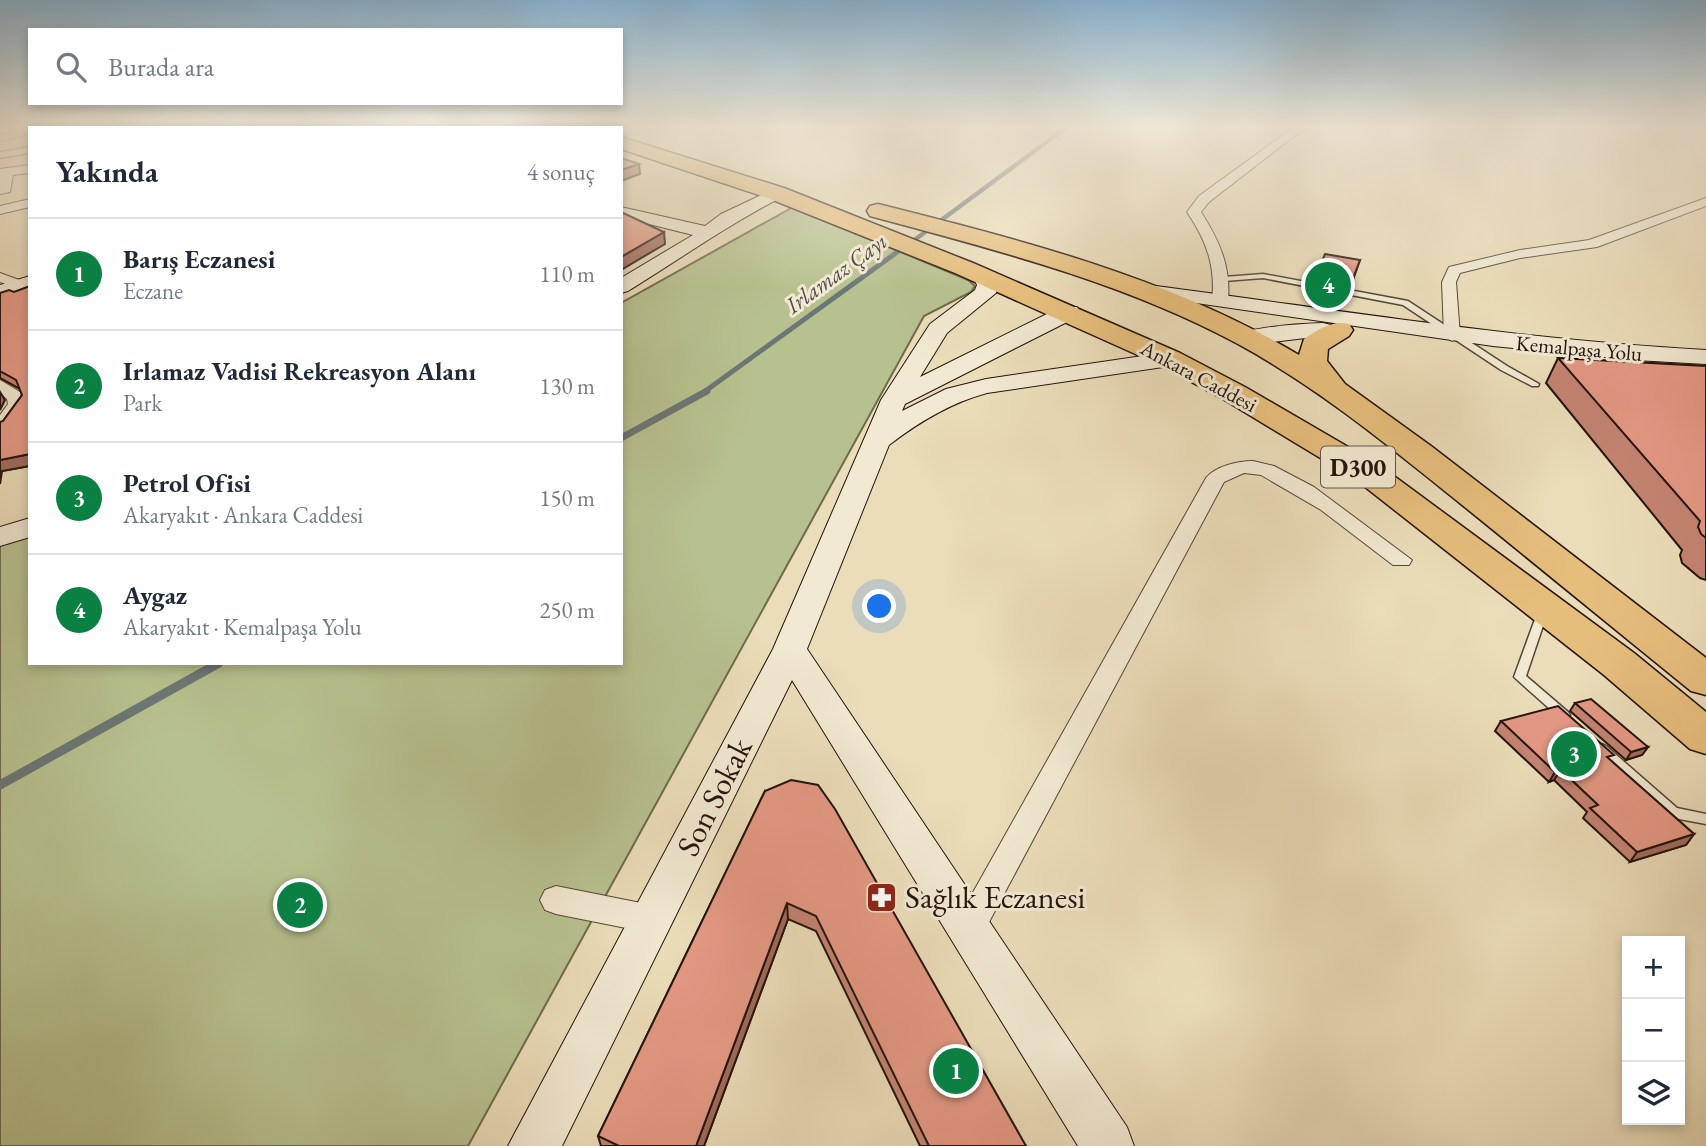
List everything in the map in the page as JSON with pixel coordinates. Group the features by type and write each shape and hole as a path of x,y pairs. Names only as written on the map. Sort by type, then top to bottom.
{"highway":[{"name":"Ankara Caddesi","path":"741,180 798,198 1007,246 1141,290 1248,338 1334,390 1436,466 1706,680"},
{"name":"Ankara Caddesi","path":"754,180 1069,312 1170,359 1234,393 1367,472 1619,664 1706,737"},
{"path":"1069,312 1115,294 1141,290"},
{"path":"1334,390 1312,362 1314,345 1339,330"},
{"path":"1170,359 1200,356 1248,338"}],"main road":[{"path":"623,284 709,233 743,223 798,198"},
{"path":"623,212 709,233"},
{"name":"Son Sokak","path":"534,1146 790,649 894,400 938,329 985,293 987,285 974,272"},
{"path":"0,292 27,287"},
{"path":"0,299 27,287"},
{"name":"Kemalpaşa Yolu","path":"1141,290 1222,289 1452,335 1579,351 1706,357"},
{"path":"894,400 1069,312"},
{"name":"Kemalpaşa Yolu","path":"1248,338 1293,331 1339,330 1452,335"},
{"path":"877,441 906,419 955,394 986,386 1170,359"},
{"path":"1104,369 1159,372 1234,393"},
{"path":"0,537 28,528"},
{"path":"790,649 1108,1146"}],"street":[{"path":"1222,289 1213,241 1194,212 1204,199 1229,180"},
{"path":"1452,335 1449,282 1454,270 1520,254 1592,244 1706,202"},
{"path":"0,212 28,204"},
{"path":"0,212 20,219"},
{"path":"0,277 27,287"},
{"path":"0,385 16,395 18,400 17,407 0,426"},
{"path":"969,929 1216,478 1236,470 1254,467 1294,483 1401,560"},
{"path":"556,900 651,919"}],"lane":[{"path":"1222,289 1263,276 1405,303 1452,335 1535,384"},
{"path":"1544,608 1520,677 1571,722"},
{"path":"1592,740 1673,813 1706,819"}],"green space":[{"path":"793,207 968,280 975,286 971,292 924,316 468,1146 0,1146 0,545 28,535 28,665 623,665 623,302"}],"building":[{"path":"623,213 664,232 623,256"},
{"path":"1325,254 1360,260 1352,281 1316,275"},
{"path":"28,287 28,454 0,460 0,422 22,395 16,380 0,371 0,293 9,290 14,292"},
{"path":"1558,358 1706,366 1706,538 1698,527 1700,521"},
{"path":"1591,699 1648,747 1631,752 1575,703"},
{"path":"1558,706 1614,755 1607,757 1694,834 1637,852 1590,808 1598,805 1561,770 1555,772 1501,721"},
{"path":"791,780 818,785 835,809 1026,1146 929,1146 816,916 787,903 696,1146 619,1146 598,1136 765,791"}],"waterway":[{"name":"Irlamaz Çayı","path":"909,244 995,180"},
{"name":"Irlamaz Çayı","path":"704,392 911,242"},
{"name":"Irlamaz Çayı","path":"623,437 707,391"},
{"name":"Irlamaz Çayı","path":"0,785 215,665"}],"place":[{"name":"Aygaz","path":"1328,285"},
{"name":"Petrol Ofisi","path":"1574,754"},
{"name":"Sağlık Eczanesi","path":"882,897"},
{"name":"Irlamaz Vadisi Rekreasyon Alanı","path":"300,905"},
{"name":"Barış Eczanesi","path":"956,1071"}]}
